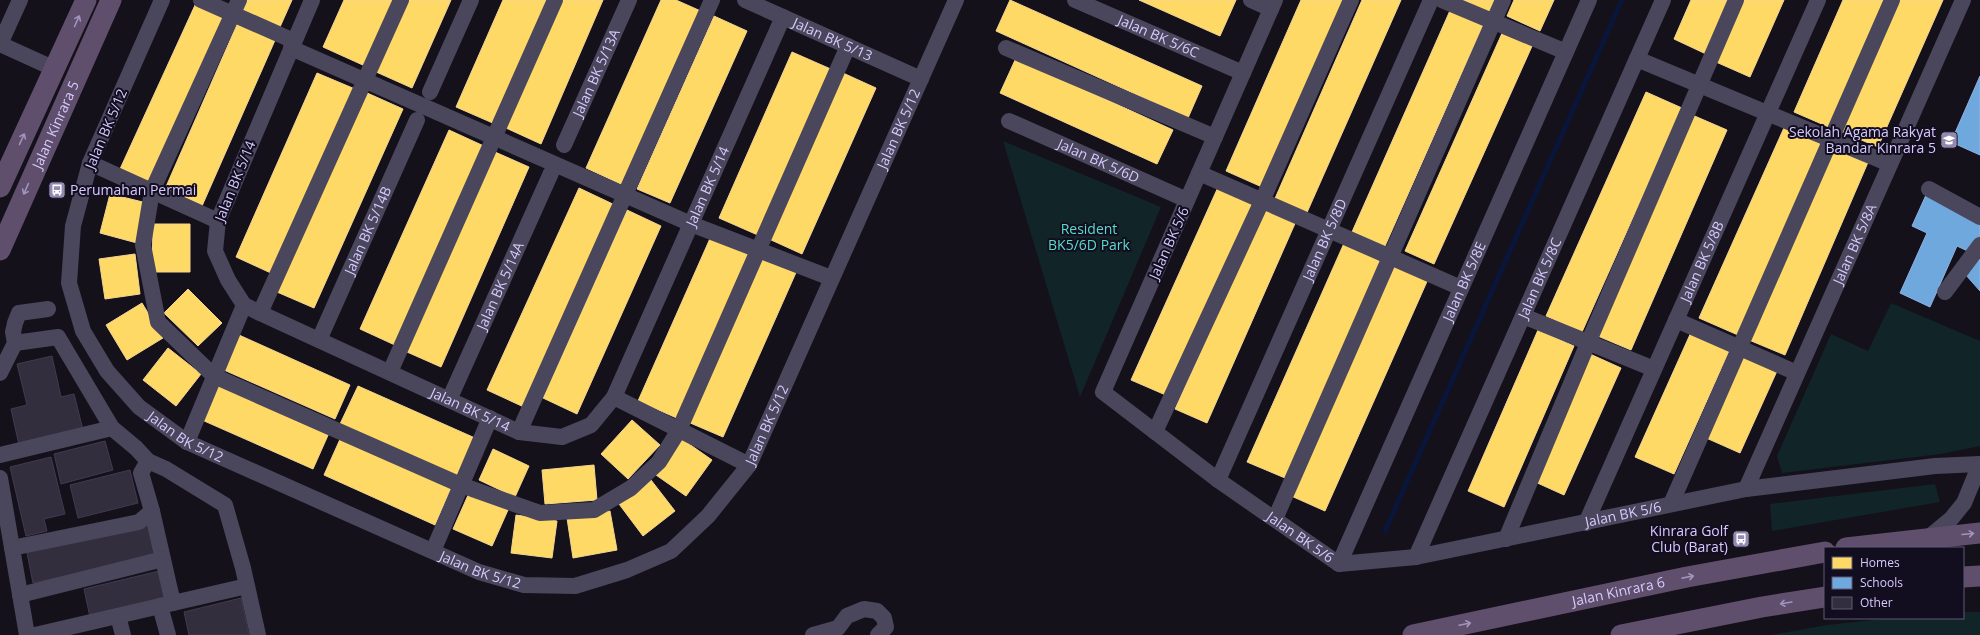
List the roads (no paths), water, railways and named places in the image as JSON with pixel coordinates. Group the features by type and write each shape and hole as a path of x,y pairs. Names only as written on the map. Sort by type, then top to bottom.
{"main road":[{"name":"Jalan Kinrara 5","path":"0,187 86,0"},
{"name":"Jalan Kinrara 5","path":"0,250 60,111 111,0"},
{"path":"60,111 61,80 55,69 66,65 77,56 94,36"},
{"path":"1854,547 1928,538 1980,534"},
{"name":"Jalan Kinrara 6","path":"1413,635 1687,577 1824,552"},
{"path":"1964,577 1980,576"},
{"path":"1621,635 1762,607 1824,597"}],"street":[{"path":"20,0 0,44 55,69"},
{"name":"Jalan BK 5/12","path":"162,0 90,163 73,226 69,283 83,331 107,371 139,407 187,442 479,572 524,585 575,586 627,570 671,551 708,516 749,465 956,0"},
{"path":"201,0 236,7 293,44 365,80 691,224 831,278"},
{"name":"Jalan BK 5/14","path":"312,0 218,221 215,251 228,280 244,305 260,313 519,432 562,438 591,425 614,397 783,17"},
{"path":"260,313 401,0"},
{"path":"430,92 471,0"},
{"path":"390,372 555,0"},
{"name":"Jalan BK 5/13A","path":"564,145 629,0"},
{"path":"519,432 712,0"},
{"name":"Jalan BK 5/13","path":"745,0 921,78"},
{"name":"Jalan BK 5/6C","path":"1074,0 1242,74"},
{"path":"1252,0 1273,4"},
{"path":"1155,432 1262,201 1350,0"},
{"name":"Jalan BK 5/8D","path":"1218,480 1431,0"},
{"path":"1442,0 1566,52"},
{"path":"1275,519 1503,0"},
{"name":"Jalan BK 5/8E","path":"1339,564 1589,0"},
{"name":"Jalan BK 5/8C","path":"1416,557 1663,0"},
{"path":"1506,539 1698,84 1736,0"},
{"name":"Jalan BK 5/8B","path":"1586,523 1818,0"},
{"path":"1671,504 1738,348 1832,140 1892,0"},
{"name":"Jalan BK 5/8A","path":"1746,489 1963,0"},
{"name":"Jalan BK 5/6","path":"1273,4 1103,392 1218,480 1339,564 1416,557 1746,489 1935,466 1980,464"},
{"path":"236,7 152,191 142,245 158,322 214,376 461,485 540,513 594,510 631,488 660,462 679,430 848,46"},
{"path":"1006,48 1215,137"},
{"path":"1637,59 1890,164"},
{"name":"Jalan BK 5/14B","path":"319,340 417,120"},
{"name":"Jalan BK 5/6D","path":"1009,121 1187,200"},
{"path":"90,163 218,221"},
{"name":"Jalan BK 5/14A","path":"449,400 551,173"},
{"path":"1199,173 1461,288"},
{"path":"1929,189 1980,217"},
{"path":"1945,292 1980,245"},
{"path":"187,442 244,305"},
{"path":"0,373 15,343 13,332 15,323 20,313 48,309"},
{"path":"1523,316 1654,369"},
{"path":"1676,320 1797,373"},
{"path":"15,343 58,337 112,428 136,448 148,461 166,469 225,505 247,586 258,635"},
{"path":"614,397 749,465"},
{"path":"433,551 490,418"},
{"path":"0,455 112,428"},
{"path":"148,461 141,473 152,511 163,559 168,635"},
{"path":"1928,538 1951,519 1964,503 1980,464"},
{"path":"0,478 27,635"},
{"path":"12,548 138,522 152,511"},
{"path":"20,595 163,559"},
{"path":"35,635 247,586"},
{"path":"813,635 843,632 847,616 864,609 877,611 884,618 886,627 878,635"},
{"path":"118,616 123,635"}],"waterway":[{"path":"1385,531 1622,0"}],"place":[{"name":"Sekolah Agama Rakyat Bandar Kinrara 5","path":"1949,140"},
{"name":"Perumahan Permai","path":"57,190"},
{"name":"Kinrara Golf Club (Barat)","path":"1741,539"}],"park label":[{"name":"Resident BK5/6D Park","path":"1089,238"}]}
